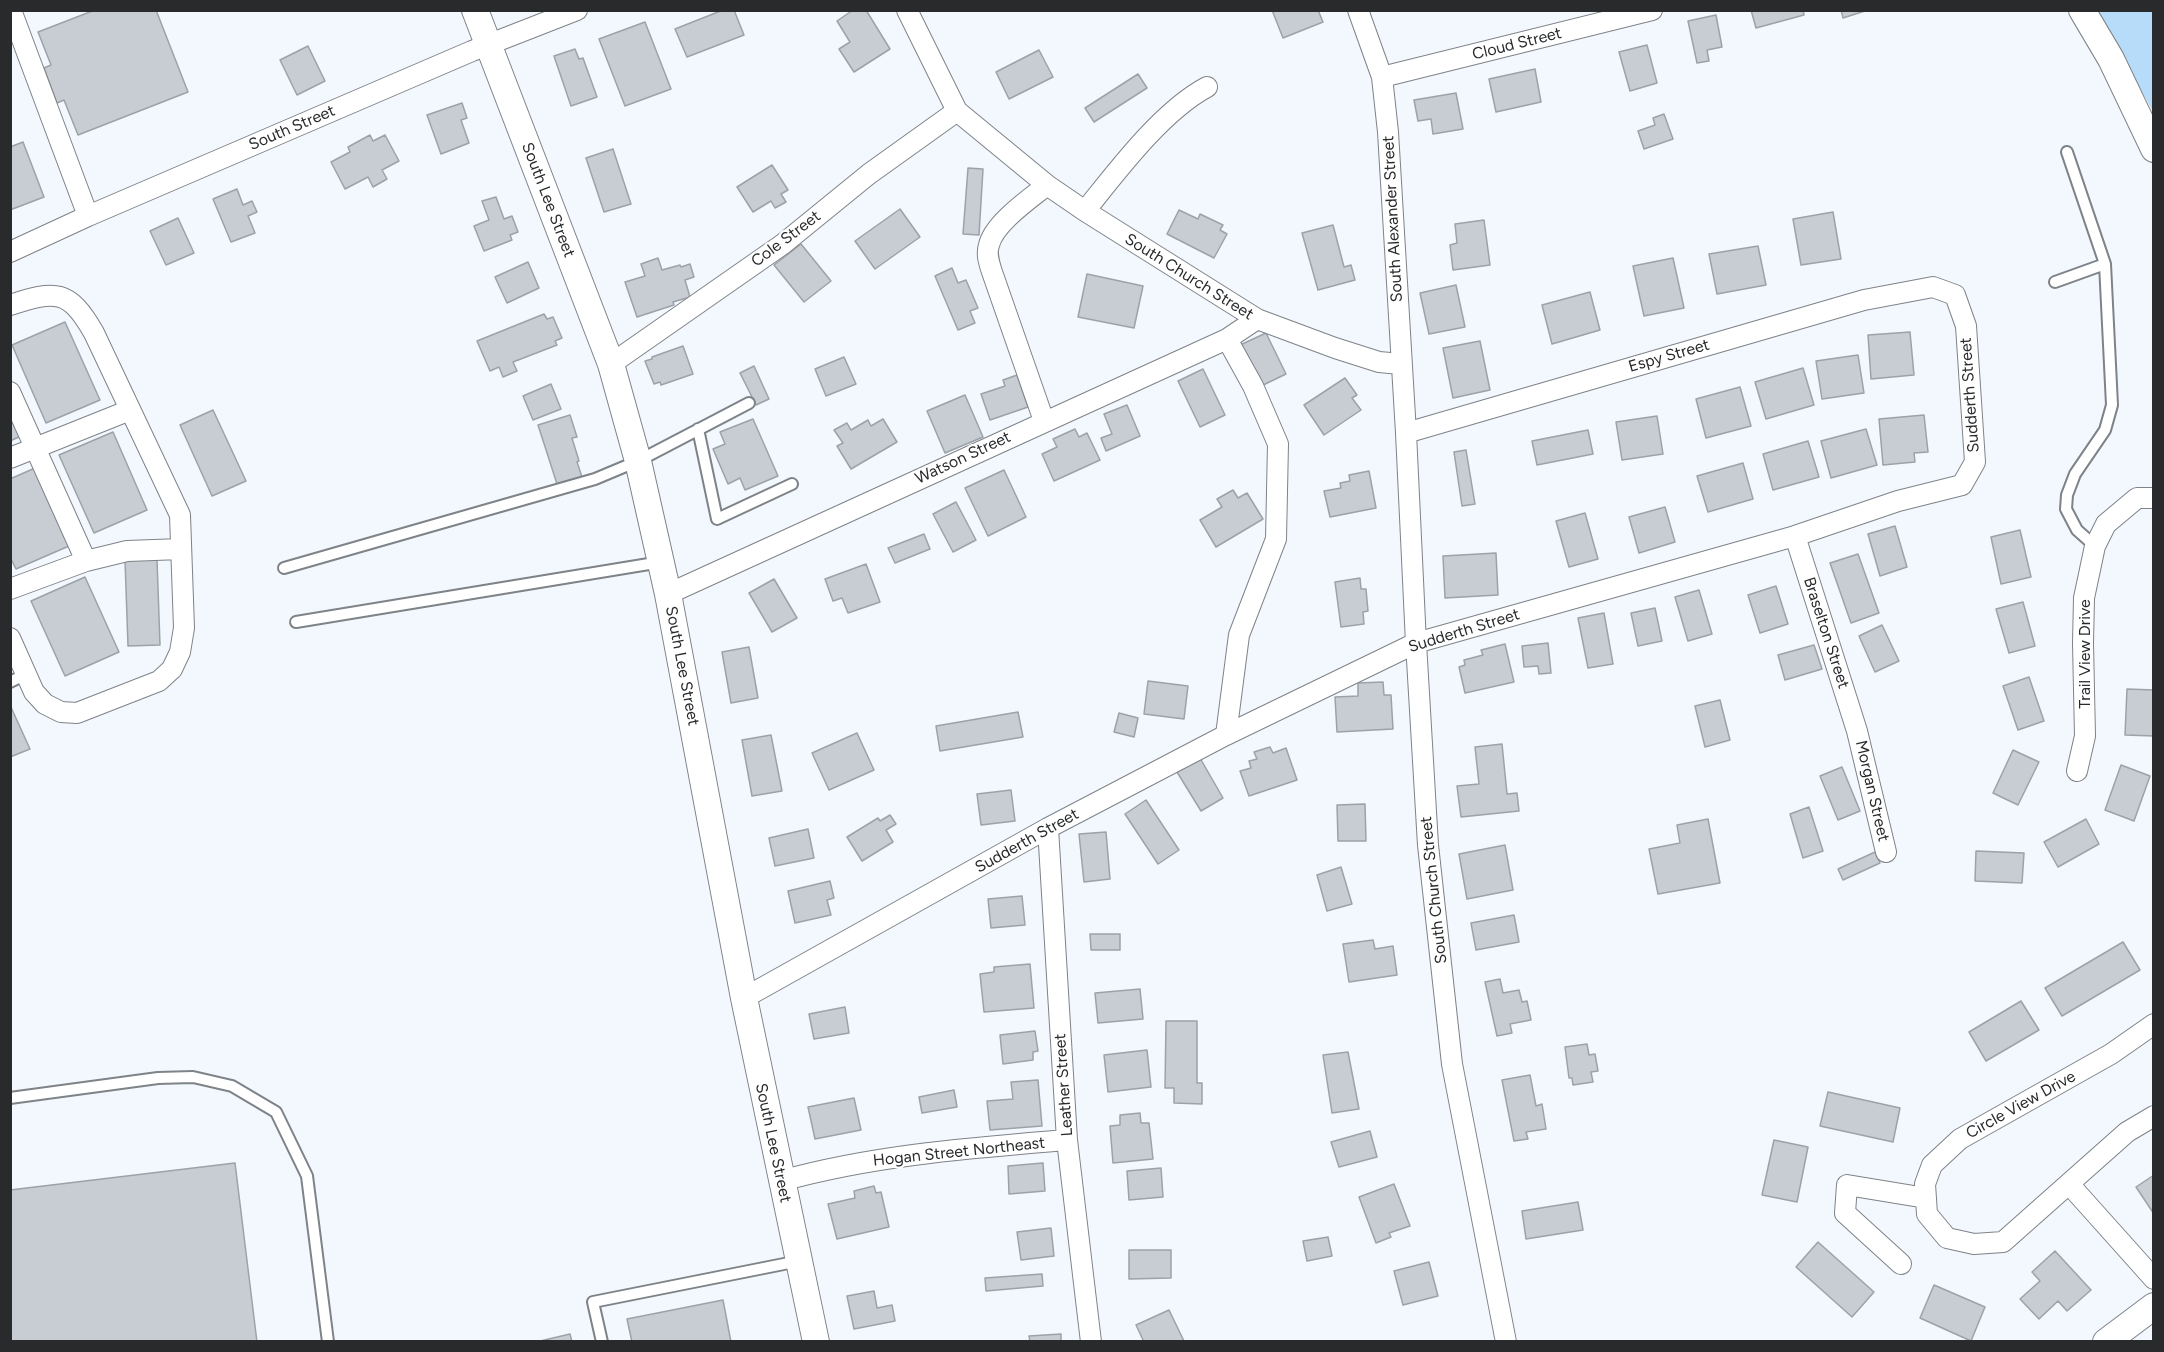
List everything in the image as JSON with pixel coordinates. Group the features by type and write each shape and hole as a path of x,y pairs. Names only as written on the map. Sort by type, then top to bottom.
{"street":[{"path":"10,10 88,216"},
{"name":"South Lee Street","path":"475,10 611,364 638,461 668,594 744,998 816,1341"},
{"name":"South Street","path":"10,252 88,216 489,44 577,10"},
{"path":"906,10 957,111 1047,185 1084,211 1138,147 1191,96 1207,87"},
{"name":"South Alexander Street","path":"1358,10 1382,76 1388,132 1406,433"},
{"name":"Cloud Street","path":"1382,76 1652,10"},
{"path":"2082,10 2111,59 2154,149"},
{"name":"Cole Street","path":"611,364 783,244 869,174 957,111"},
{"path":"1044,421 992,272 988,249 992,237 1001,225 1047,185"},
{"name":"South Church Street","path":"1084,211 1257,319 1379,362 1401,364"},
{"name":"Espy Street","path":"1406,433 1864,300 1933,287"},
{"name":"Sudderth Street","path":"744,998 1048,828 1226,735 1416,643 1795,536 1898,501 1962,485 1975,462 1966,326 1955,295 1933,287"},
{"path":"10,305 40,295 53,295 67,300 81,311 94,333 180,515 184,628 180,652 172,669 159,681 77,713 61,712 45,704 18,678 10,638"},
{"name":"Watson Street","path":"668,594 1227,339 1257,319"},
{"path":"1226,735 1239,635 1276,539 1278,444 1253,386 1227,339"},
{"path":"10,392 86,561"},
{"path":"10,458 130,410"},
{"name":"South Church Street","path":"1406,433 1428,844 1452,1064 1506,1341"},
{"name":"Trail View Drive","path":"2078,771 2085,736 2084,598 2095,546 2106,524 2136,498 2154,498"},
{"name":"Braselton Street","path":"1795,536 1857,731"},
{"path":"10,589 86,561 127,551 181,549"},
{"name":"Morgan Street","path":"1857,731 1886,852"},
{"name":"Leather Street","path":"1048,828 1067,1140 1091,1341"},
{"name":"Circle View Drive","path":"2154,1024 2111,1054 1960,1139 1932,1165 1925,1184 1927,1214 1947,1238 1974,1244 2003,1242 2127,1132 2154,1116"},
{"name":"Hogan Street Northeast","path":"781,1181 869,1161 933,1152 1067,1140"},
{"path":"2069,1184 2154,1279"},
{"path":"1901,1264 1845,1214 1847,1185 1926,1198"},
{"path":"2106,1341 2154,1306"}],"lane":[{"path":"2067,152 2105,264 2112,405 2105,430 2075,474 2067,495 2066,509 2077,530 2095,546"},
{"path":"2055,282 2105,264"},
{"path":"284,568 595,479 638,461 749,403"},
{"path":"698,429 717,519 792,484"},
{"path":"296,622 661,562"},
{"path":"10,1098 158,1078 193,1077 232,1086 276,1112 307,1176 328,1341"},
{"path":"602,1341 593,1302 799,1262"}],"shaded area":[{"path":"2098,11 2153,11 2153,113 2152,110"}],"building":[{"path":"95,10 156,10 188,92 78,135 64,100 57,103 44,68 51,65 38,32"},
{"path":"723,10 734,10 744,35 687,57 675,29"},
{"path":"853,10 866,10 890,49 854,72 839,49 850,42 837,21"},
{"path":"1272,10 1318,10 1323,22 1283,38"},
{"path":"1751,10 1803,10 1804,15 1756,28"},
{"path":"1841,10 1868,10 1843,18"},
{"path":"1716,15 1722,47 1707,50 1709,61 1697,63 1688,21"},
{"path":"645,22 671,89 625,106 599,39"},
{"path":"1647,45 1657,83 1630,91 1619,52"},
{"path":"308,46 325,81 297,95 280,60"},
{"path":"575,49 579,59 583,58 597,97 571,106 554,56"},
{"path":"1039,50 1053,77 1009,99 996,72"},
{"path":"1535,69 1541,102 1496,112 1489,79"},
{"path":"1138,74 1147,88 1094,122 1085,108"},
{"path":"1456,93 1463,129 1433,134 1431,119 1418,121 1414,100"},
{"path":"462,103 467,118 461,120 469,143 441,154 427,115"},
{"path":"1664,114 1673,139 1644,149 1638,131 1655,125 1653,118"},
{"path":"370,135 373,141 385,135 399,161 382,170 387,179 373,187 368,177 345,189 331,162 350,152 348,147"},
{"path":"23,142 44,197 10,210 10,147"},
{"path":"613,149 631,204 604,212 586,158"},
{"path":"772,165 788,190 781,194 786,202 775,208 771,201 753,212 737,187"},
{"path":"968,168 983,169 979,235 963,234"},
{"path":"237,189 243,205 252,201 257,212 248,216 255,233 231,242 213,199"},
{"path":"496,197 504,219 512,216 518,232 510,235 512,240 484,251 474,226 489,220 482,201"},
{"path":"900,209 920,237 875,269 855,241"},
{"path":"1179,210 1198,219 1200,214 1223,225 1220,230 1227,234 1214,258 1167,234"},
{"path":"1833,212 1841,259 1801,265 1793,219"},
{"path":"178,218 194,253 166,265 150,231"},
{"path":"1484,220 1490,265 1453,270 1450,245 1457,243 1455,224"},
{"path":"1333,225 1344,267 1351,265 1355,280 1318,290 1302,233"},
{"path":"801,244 831,281 804,302 774,265"},
{"path":"1758,246 1766,285 1717,294 1709,254"},
{"path":"658,258 662,270 690,264 694,277 685,280 690,297 673,302 674,305 637,317 625,282 645,276 641,264"},
{"path":"1673,258 1684,308 1644,316 1633,266"},
{"path":"528,262 539,288 507,303 495,277"},
{"path":"952,268 958,283 966,280 978,308 970,311 975,323 958,330 935,276"},
{"path":"1087,274 1143,286 1134,328 1078,317"},
{"path":"1456,285 1465,327 1429,334 1420,293"},
{"path":"1590,292 1600,330 1552,344 1542,305"},
{"path":"544,314 547,319 553,317 562,338 555,341 557,345 513,362 517,371 503,377 499,367 490,371 477,341"},
{"path":"65,322 100,400 46,423 12,345"},
{"path":"1910,332 1914,375 1871,379 1868,335"},
{"path":"1266,333 1286,374 1259,387 1238,346"},
{"path":"1480,341 1490,390 1453,398 1443,348"},
{"path":"683,346 693,374 661,385 660,382 654,384 645,361"},
{"path":"1858,355 1864,393 1822,399 1816,361"},
{"path":"844,357 856,384 826,396 815,369"},
{"path":"754,366 769,399 756,405 740,373"},
{"path":"1803,368 1814,405 1766,419 1755,382"},
{"path":"1203,369 1225,415 1200,427 1178,381"},
{"path":"1017,375 1028,407 990,420 981,394 1005,386 1003,380"},
{"path":"1345,378 1357,395 1352,398 1361,410 1324,435 1304,405"},
{"path":"551,384 561,409 533,420 523,396"},
{"path":"1740,387 1751,426 1706,438 1696,399"},
{"path":"965,395 983,437 945,453 927,411"},
{"path":"1127,405 1140,436 1106,451 1101,438 1112,434 1104,414"},
{"path":"213,410 246,481 212,496 180,425"},
{"path":"10,414 21,436 10,441"},
{"path":"570,415 577,437 572,438 582,477 557,484 538,425"},
{"path":"1924,415 1928,452 1914,453 1915,462 1883,465 1879,419"},
{"path":"1657,416 1663,454 1622,460 1616,422"},
{"path":"753,419 778,476 745,490 740,478 728,484 713,449 725,444 720,432"},
{"path":"883,419 897,442 851,469 837,446 843,443 834,430 847,423 851,430 868,420 871,426"},
{"path":"1075,429 1079,437 1087,433 1100,460 1054,481 1042,454 1057,447 1053,439"},
{"path":"1866,429 1877,465 1831,478 1821,441"},
{"path":"1588,430 1593,454 1537,465 1532,441"},
{"path":"113,432 147,510 94,533 59,455"},
{"path":"1808,441 1819,477 1773,490 1763,454"},
{"path":"1466,450 1475,504 1462,506 1454,452"},
{"path":"1743,463 1753,499 1708,512 1697,476"},
{"path":"35,468 69,546 16,569 10,557 10,479"},
{"path":"1004,470 1026,517 988,536 965,488"},
{"path":"1369,471 1376,508 1330,517 1324,491 1341,488 1340,483 1350,481 1349,475"},
{"path":"1233,490 1238,498 1247,493 1263,519 1216,547 1200,520 1222,507 1217,499"},
{"path":"956,502 976,540 953,552 933,514"},
{"path":"1665,507 1675,542 1639,553 1629,517"},
{"path":"1585,513 1598,559 1569,567 1556,521"},
{"path":"1895,526 1907,567 1880,576 1868,534"},
{"path":"2020,530 2031,577 2001,584 1991,537"},
{"path":"924,534 930,549 895,563 888,548"},
{"path":"1496,553 1498,595 1445,598 1443,556"},
{"path":"1858,554 1879,613 1851,623 1830,563"},
{"path":"157,559 160,645 128,646 125,560"},
{"path":"866,564 880,602 848,613 842,598 833,601 825,579"},
{"path":"85,577 119,652 65,676 31,601"},
{"path":"1360,578 1361,589 1366,589 1368,611 1363,612 1364,624 1341,627 1335,582"},
{"path":"774,579 797,618 772,632 749,593"},
{"path":"1776,586 1788,624 1760,633 1748,595"},
{"path":"1699,590 1712,634 1688,641 1675,597"},
{"path":"2023,602 2035,646 2009,653 1996,609"},
{"path":"1655,608 1662,641 1638,646 1631,613"},
{"path":"1604,613 1613,664 1588,668 1578,618"},
{"path":"1882,625 1899,661 1875,672 1859,636"},
{"path":"1548,643 1551,673 1539,674 1538,666 1524,667 1522,646"},
{"path":"1505,644 1514,682 1465,693 1459,667 1465,665 1464,660 1483,655 1481,650"},
{"path":"1814,645 1822,669 1785,680 1778,655"},
{"path":"749,647 758,698 731,703 722,652"},
{"path":"2029,677 2044,721 2018,730 2003,686"},
{"path":"1148,681 1188,686 1184,719 1144,714"},
{"path":"1383,682 1384,695 1391,695 1393,729 1337,732 1335,697 1358,696 1358,683"},
{"path":"2127,689 2154,690 2154,736 2125,735"},
{"path":"1720,700 1730,740 1705,747 1695,706"},
{"path":"10,705 30,749 10,757"},
{"path":"1018,712 1023,737 940,751 936,726"},
{"path":"1119,713 1138,718 1134,737 1114,732"},
{"path":"857,733 874,770 829,790 812,753"},
{"path":"771,735 782,791 752,796 742,740"},
{"path":"1502,744 1507,794 1517,793 1519,811 1461,817 1457,786 1479,784 1475,747"},
{"path":"1270,747 1273,753 1286,748 1297,780 1249,796 1240,771 1251,768 1249,761 1257,759 1254,752"},
{"path":"2013,750 2039,762 2018,805 1993,793"},
{"path":"1200,758 1223,798 1201,811 1177,772"},
{"path":"2121,765 2150,776 2134,821 2105,810"},
{"path":"1842,767 1860,811 1838,820 1820,776"},
{"path":"1011,790 1015,821 981,825 977,794"},
{"path":"1146,800 1179,850 1158,864 1125,814"},
{"path":"1365,804 1366,841 1338,841 1337,805"},
{"path":"1809,807 1823,851 1803,858 1790,814"},
{"path":"890,815 896,824 886,830 893,842 862,861 847,837 878,818 880,821"},
{"path":"1708,819 1720,883 1658,894 1649,849 1680,843 1677,825"},
{"path":"2086,819 2099,844 2058,867 2044,842"},
{"path":"808,829 814,858 775,866 769,838"},
{"path":"1106,832 1110,879 1084,882 1079,834"},
{"path":"1505,845 1513,890 1467,899 1459,854"},
{"path":"1976,851 2024,853 2022,883 1975,881"},
{"path":"1875,852 1880,863 1843,880 1838,869"},
{"path":"1341,867 1352,904 1327,911 1317,875"},
{"path":"830,881 834,898 827,900 831,915 795,923 788,891"},
{"path":"1022,896 1025,925 991,928 988,899"},
{"path":"1514,915 1519,942 1476,950 1471,923"},
{"path":"1090,934 1120,934 1120,950 1091,950"},
{"path":"1373,940 1375,949 1393,946 1397,975 1349,982 1343,944"},
{"path":"2123,942 2140,970 2062,1016 2045,988"},
{"path":"1030,964 1034,1008 984,1012 980,974 994,972 994,967"},
{"path":"1500,979 1503,993 1519,990 1522,1002 1527,1001 1531,1020 1510,1024 1512,1033 1497,1036 1485,982"},
{"path":"1140,989 1143,1019 1098,1023 1095,993"},
{"path":"2021,1001 2039,1030 1986,1061 1969,1032"},
{"path":"845,1007 849,1033 814,1039 809,1014"},
{"path":"1166,1021 1197,1021 1197,1083 1202,1083 1202,1104 1174,1103 1174,1088 1165,1088"},
{"path":"1035,1031 1038,1051 1033,1052 1033,1060 1003,1064 1000,1035"},
{"path":"1587,1044 1589,1055 1595,1054 1598,1071 1591,1072 1593,1082 1573,1085 1572,1078 1569,1078 1565,1047"},
{"path":"1147,1050 1151,1087 1108,1092 1104,1055"},
{"path":"1348,1052 1359,1109 1332,1113 1323,1055"},
{"path":"1530,1075 1536,1106 1542,1104 1546,1129 1526,1132 1528,1139 1514,1141 1502,1080"},
{"path":"1038,1080 1042,1126 990,1130 987,1101 1013,1099 1011,1082"},
{"path":"954,1090 957,1107 922,1113 919,1097"},
{"path":"1828,1092 1900,1108 1893,1142 1820,1126"},
{"path":"854,1098 861,1130 815,1139 808,1107"},
{"path":"1140,1113 1141,1123 1149,1123 1153,1159 1113,1163 1110,1126 1120,1125 1120,1115"},
{"path":"1370,1131 1377,1157 1339,1167 1331,1142"},
{"path":"1774,1140 1808,1147 1797,1202 1762,1195"},
{"path":"235,1163 257,1342 10,1342 10,1190"},
{"path":"1043,1163 1045,1191 1009,1194 1008,1166"},
{"path":"1161,1168 1163,1197 1129,1200 1127,1171"},
{"path":"2154,1175 2154,1214 2136,1187"},
{"path":"1394,1184 1410,1226 1389,1233 1391,1237 1376,1243 1359,1197"},
{"path":"874,1186 876,1193 881,1192 889,1227 837,1239 828,1204 855,1198 854,1191"},
{"path":"1578,1202 1583,1230 1526,1239 1522,1211"},
{"path":"1051,1228 1054,1256 1021,1260 1017,1232"},
{"path":"1328,1237 1332,1256 1307,1261 1303,1241"},
{"path":"1818,1242 1874,1292 1852,1317 1796,1267"},
{"path":"1129,1250 1171,1250 1171,1278 1129,1279"},
{"path":"2055,1251 2091,1290 2067,1311 2058,1301 2039,1319 2020,1299 2040,1281 2032,1272"},
{"path":"1429,1262 1438,1296 1403,1305 1394,1271"},
{"path":"1042,1274 1043,1286 986,1291 985,1278"},
{"path":"1934,1285 1985,1307 1971,1341 1920,1318"},
{"path":"874,1291 877,1308 892,1305 895,1321 854,1329 847,1296"},
{"path":"723,1300 731,1342 632,1342 627,1319"},
{"path":"1169,1310 1184,1341 1144,1342 1136,1325"},
{"path":"570,1334 572,1342 536,1342"},
{"path":"1061,1334 1061,1342 1030,1342 1029,1336"}]}
